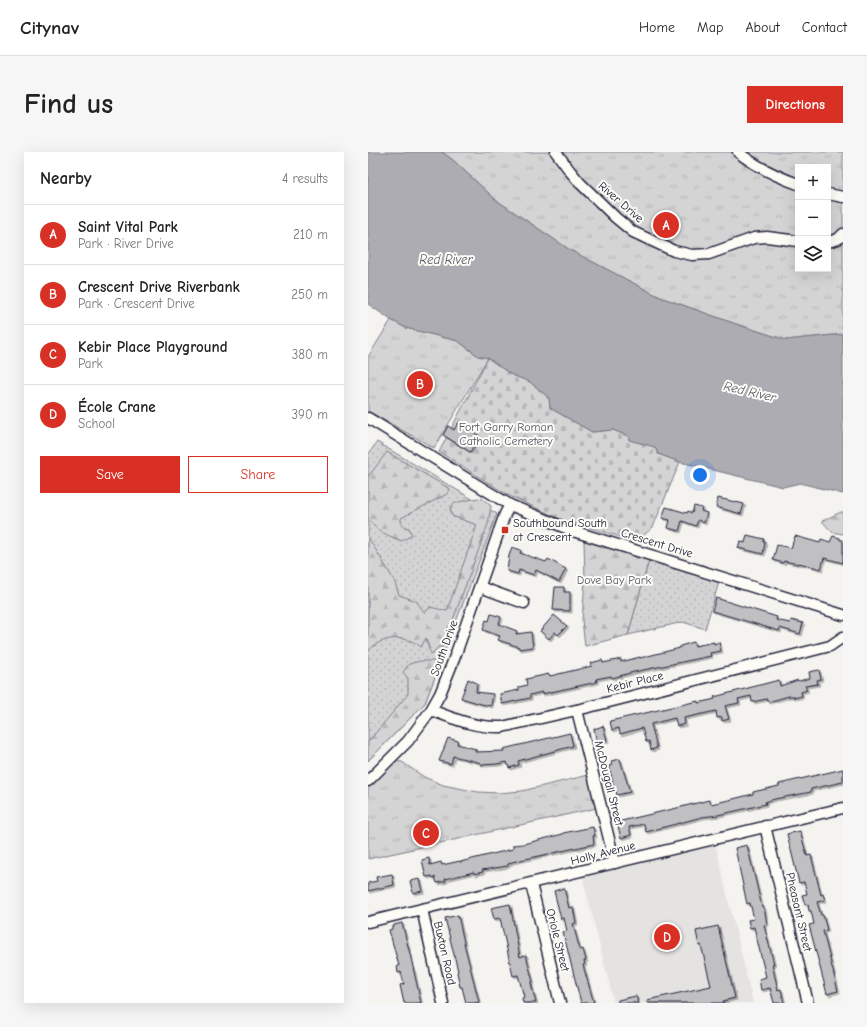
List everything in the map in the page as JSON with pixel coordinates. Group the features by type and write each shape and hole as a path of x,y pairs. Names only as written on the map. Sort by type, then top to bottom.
{"street":[{"name":"River Drive","path":"556,152 580,183 616,218 633,232 674,251 692,255 710,254 754,238 767,237 795,241"},
{"path":"738,152 760,168 795,183"},
{"path":"831,195 843,198"},
{"path":"831,242 838,239 843,234"},
{"name":"Crescent Drive","path":"368,418 510,505 573,531 843,615"},
{"name":"South Drive","path":"368,781 408,741 431,710 446,680 480,587 504,514 510,505"},
{"path":"480,587 524,603"},
{"name":"Kebir Place","path":"431,710 471,725 490,728 513,725 830,646 843,637"},
{"name":"McDougall Street","path":"578,710 615,863"},
{"name":"Holly Avenue","path":"368,922 843,808"},
{"name":"Pheasant Street","path":"766,826 808,1003"},
{"name":"Oriole Street","path":"531,884 560,1003"},
{"name":"Buxton Road","path":"422,909 443,1003"}],"shaded area":[{"path":"714,839 753,1003 614,1003 581,871"}],"green space":[{"path":"442,152 843,152 843,334 786,340 660,297 570,250 496,200 453,160"},
{"path":"391,320 406,328 458,341 478,356 488,358 434,448 368,411 368,357"},
{"name":"Fort Garry Roman Catholic Cemetery","path":"488,358 510,374 530,382 549,398 550,408 592,432 613,430 628,436 630,440 655,447 658,454 680,462 653,527 644,535 641,542 560,519 508,495 439,452"},
{"path":"377,442 497,514 425,703 368,761 368,455"},
{"path":"387,452 450,489 447,494 401,518 401,525 409,528 412,535 402,541 383,533 368,519 368,477"},
{"path":"478,498 483,499 491,506 488,524 443,647 438,647 432,654 429,650 426,638 421,647 408,640 393,639 379,643 368,652 368,537 394,580 399,595 416,601 425,613 430,607 447,611 477,525 452,516 450,508 454,503"},
{"path":"843,512 843,534 832,532 822,521"},
{"name":"Dove Bay Park","path":"584,540 649,560 628,635 585,646 582,620 585,581"},
{"path":"649,560 719,582 705,629 683,622 628,635"},
{"path":"420,661 432,661 440,664 425,703 368,761 368,742 408,694 408,678 403,672 409,664"},
{"path":"394,761 402,762 424,777 443,785 478,792 498,793 522,791 593,774 601,807 368,859 368,787"}],"water":[{"name":"Red River","path":"368,152 442,152 453,160 496,200 570,250 660,297 786,340 843,334 843,494 800,483 783,487 680,462 658,454 655,447 629,440 628,436 613,430 592,432 550,408 549,398 530,382 510,374 488,358 478,356 458,341 406,328 391,320 368,304"}],"building":[{"path":"458,423 480,436 470,452 443,435 448,426 454,430"},
{"path":"718,498 744,504 741,514 716,507"},
{"path":"694,506 702,508 701,511 707,513 704,523 698,520 696,526 682,521 679,531 668,528 670,520 662,518 666,507 692,513"},
{"path":"747,535 764,539 763,554 738,548 740,541 745,543"},
{"path":"795,536 820,543 821,539 830,542 833,536 840,538 840,540 843,540 843,563 824,558 821,569 799,563 784,561 783,563 773,560 777,545 791,548"},
{"path":"512,547 521,550 520,553 546,562 548,559 566,569 559,582 536,570 534,575 519,570 518,574 507,571"},
{"path":"555,587 564,587 564,592 570,592 570,611 553,610"},
{"path":"716,598 777,617 776,620 790,623 791,620 803,623 800,634 780,628 779,631 712,611"},
{"path":"491,614 501,617 499,624 517,631 516,634 531,632 533,647 519,649 519,647 498,640 500,636 483,630 486,620 489,621"},
{"path":"554,615 567,626 558,635 555,632 549,639 540,631"},
{"path":"694,642 695,646 719,642 721,651 710,653 711,656 612,678 611,676 596,679 597,682 542,694 542,692 530,695 530,698 502,704 500,694 519,690 519,687 527,685 526,679 549,674 550,676 592,666 591,663 602,660 603,663 621,659 621,662 640,658 680,648 680,646"},
{"path":"819,670 821,679 817,680 818,684 805,686 807,690 801,692 802,696 794,698 794,696 789,696 768,702 767,699 752,702 751,696 738,699 739,703 725,706 729,719 722,721 722,717 717,718 716,711 684,718 685,724 677,726 675,718 651,724 657,748 651,750 649,741 646,742 642,728 620,734 619,728 612,730 610,721 698,701 698,703 715,699 714,697 779,680 780,686 810,678 809,672"},
{"path":"468,679 477,683 476,692 493,694 491,706 461,698"},
{"path":"603,726 607,740 597,743 594,729"},
{"path":"570,733 573,746 518,761 519,765 509,768 507,762 481,765 481,763 453,756 451,764 439,761 448,738 458,741 457,744 476,749 475,752 504,751 503,749"},
{"path":"620,759 630,792 617,795 609,766 612,765 611,761"},
{"path":"843,769 843,782 811,789 811,792 775,799 765,802 766,804 718,815 702,817 646,832 644,824 629,827 631,835 621,838 617,822 709,800 711,804 729,800 753,794 753,792 779,786 779,784"},
{"path":"593,827 595,836 593,836 594,844 512,862 508,864 508,866 482,870 483,872 474,874 474,872 445,879 446,881 437,883 435,877 426,877 422,860 429,858 430,865 441,862 442,865 460,862 513,849 513,845 523,844 563,833"},
{"path":"800,831 807,856 811,855 821,895 823,894 825,900 817,902 821,915 823,915 827,930 823,931 838,991 827,994 809,925 814,924 811,911 809,911 808,904 805,905 802,895 807,894 804,882 799,883 787,834"},
{"path":"747,845 762,907 764,907 767,924 764,925 774,964 772,964 778,990 781,989 784,1003 774,1003 770,988 761,990 759,979 766,977 754,927 750,928 748,920 754,919 750,903 747,904 735,848"},
{"path":"392,874 394,885 368,891 368,883 377,881 376,877"},
{"path":"420,879 423,891 413,893 410,881"},
{"path":"564,888 569,908 573,907 576,923 573,924 580,950 583,949 586,960 584,961 585,964 583,965 594,1003 581,1003 563,932 567,931 564,918 561,919 554,891"},
{"path":"510,904 520,957 526,955 533,982 531,983 536,1003 523,1003 522,998 524,997 518,975 513,976 500,918 494,919 491,908"},
{"path":"458,915 479,1002 466,1003 462,987 460,987 458,971 445,918"},
{"path":"402,923 421,1003 404,1003 400,985 404,984 401,972 398,973 397,966 399,966 389,930 394,927 394,925"},
{"path":"718,926 735,998 723,1001 724,1003 647,1003 647,1000 711,986 696,931"},
{"path":"636,996 638,1003 618,1003 618,1000"}],"place":[{"name":"Saint Vital Park","path":"666,225"},
{"name":"Crescent Drive Riverbank","path":"420,384"},
{"name":"Southbound South at Crescent","path":"505,530"},
{"name":"Kebir Place Playground","path":"426,833"},
{"name":"École Crane","path":"667,937"}]}
